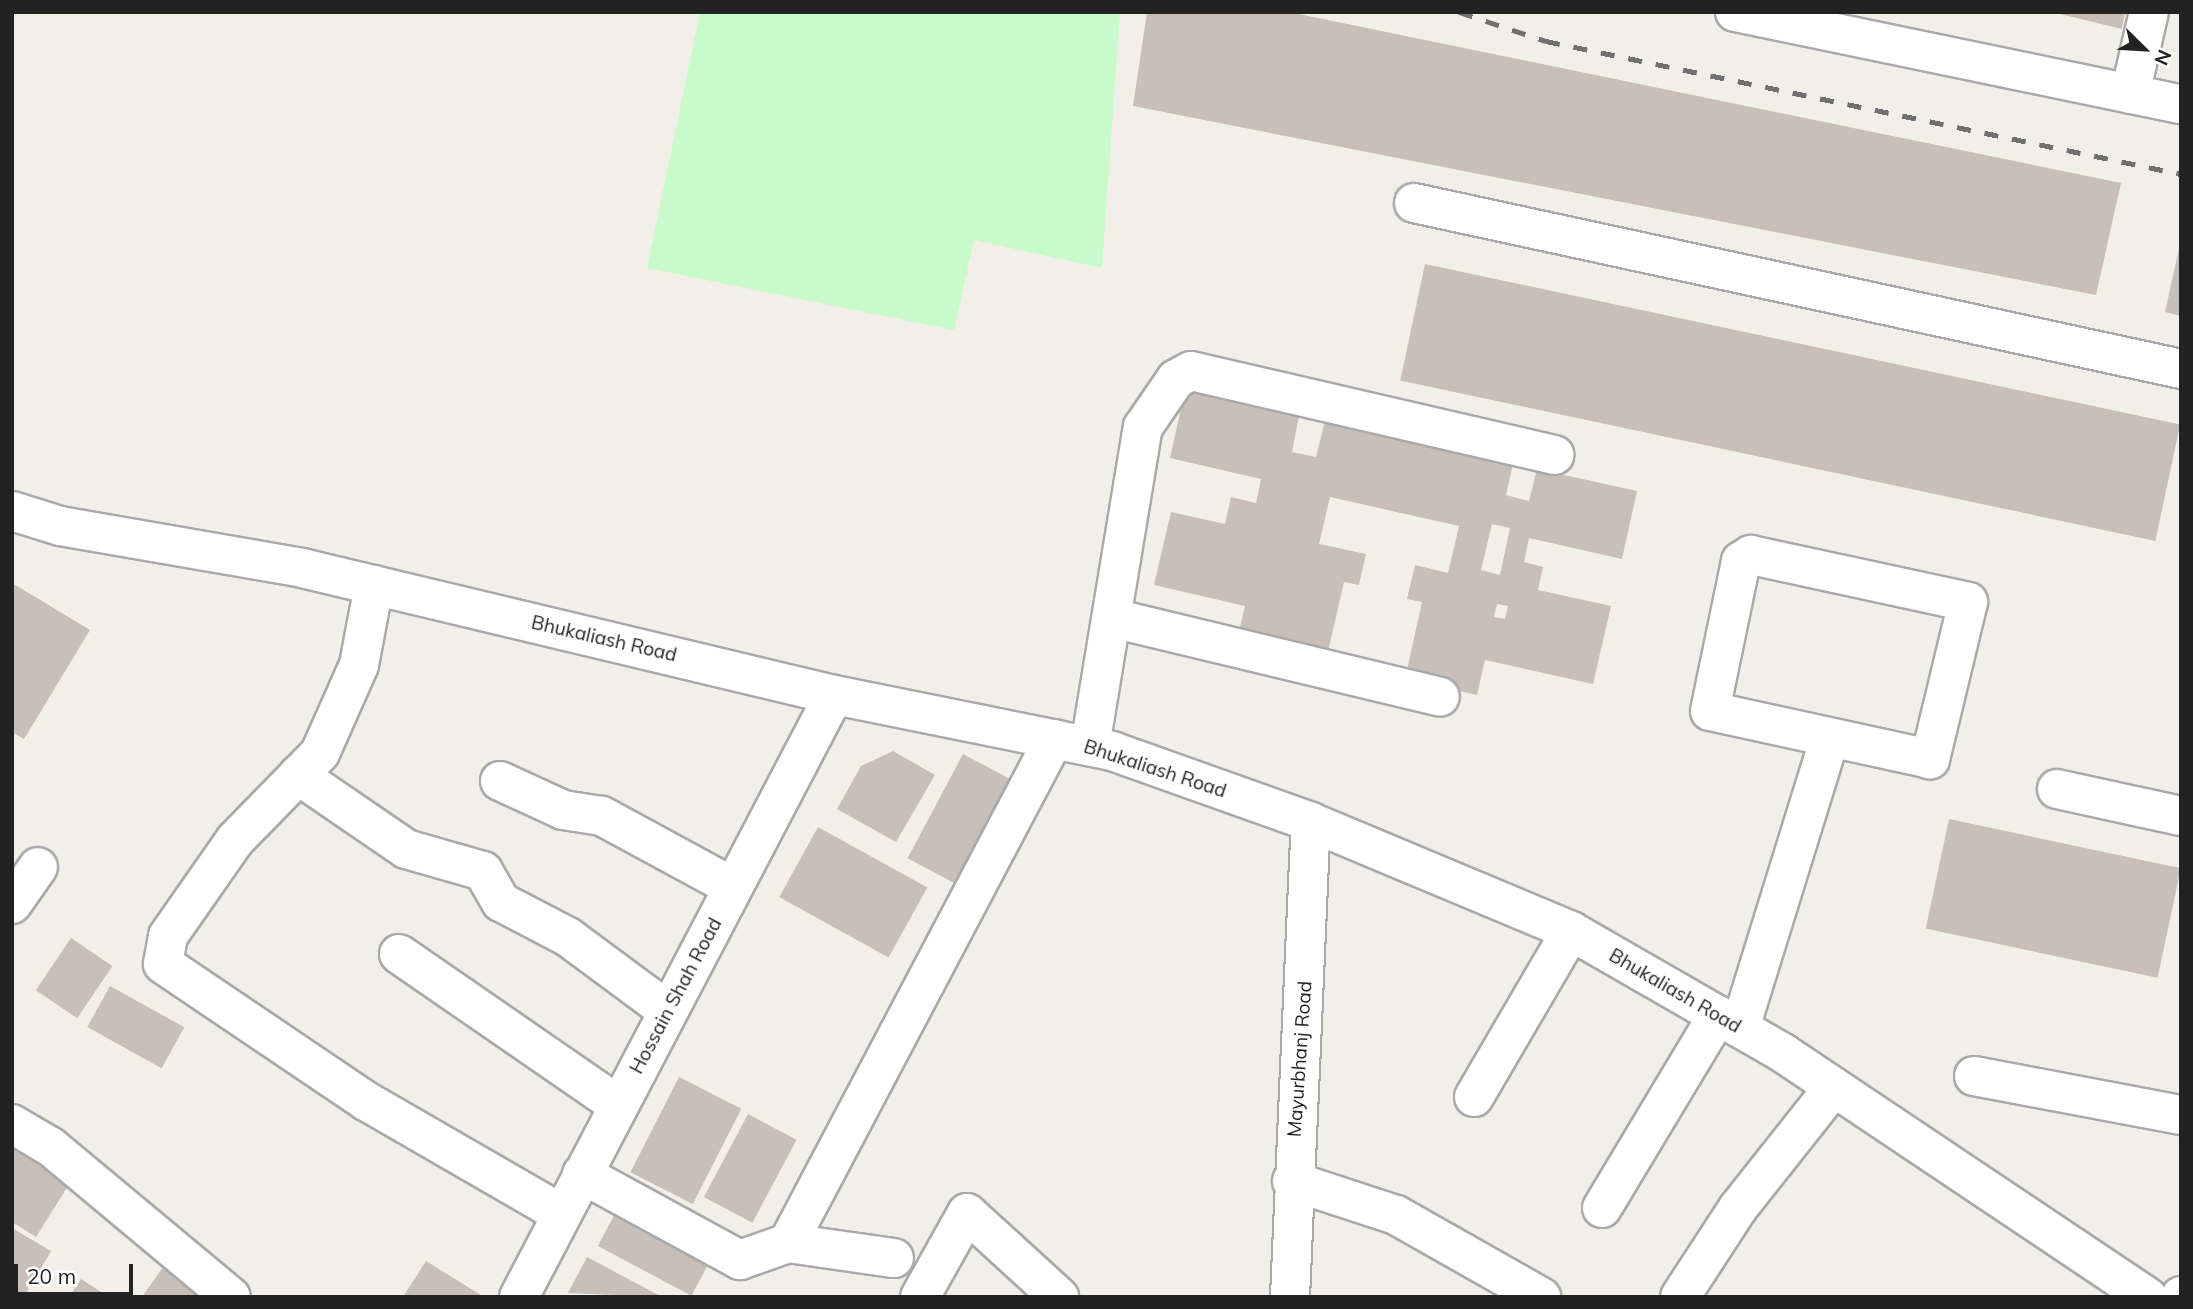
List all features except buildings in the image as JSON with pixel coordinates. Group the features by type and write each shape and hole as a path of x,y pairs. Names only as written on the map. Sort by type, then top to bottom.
{"street":[{"path":"1735,12 2181,104"},
{"path":"2130,94 2148,12"},
{"path":"1415,203 2181,369"},
{"path":"788,1243 1072,742 1112,618 1143,427 1162,392 1191,371 1554,455"},
{"name":"Bhukaliash Road","path":"12,511 60,526 374,585 834,695 1072,742 1311,821 1571,931 1835,1087 2148,1297"},
{"path":"1744,556 1968,602 1930,759 1829,741 1710,711 1744,556"},
{"path":"374,585 359,666 320,753 235,839 168,936 163,964 366,1101 562,1214"},
{"path":"1112,618 1440,697"},
{"name":"Hossain Shah Road","path":"519,1297 834,695"},
{"path":"1602,1208 1729,1022 1829,741"},
{"path":"298,775 406,849 483,871 501,902 568,937 668,1011"},
{"path":"500,781 563,810 602,816 733,887"},
{"path":"2057,789 2181,816"},
{"name":"Mayurbhanj Road","path":"1290,1297 1292,1181 1311,821"},
{"path":"12,904 38,867"},
{"path":"1474,1097 1571,931"},
{"path":"399,954 619,1106"},
{"path":"1974,1076 2181,1115"},
{"path":"1680,1297 1738,1208 1835,1087"},
{"path":"12,1124 51,1147 231,1297"},
{"path":"582,1174 740,1259 788,1243 894,1258"},
{"path":"1292,1181 1396,1215 1541,1297"},
{"path":"920,1297 967,1213 1059,1297"}],"green space":[{"path":"700,12 1120,12 1102,268 974,240 954,330 647,268"}],"railway":[{"path":"1459,12 1546,41 2181,174"}]}
